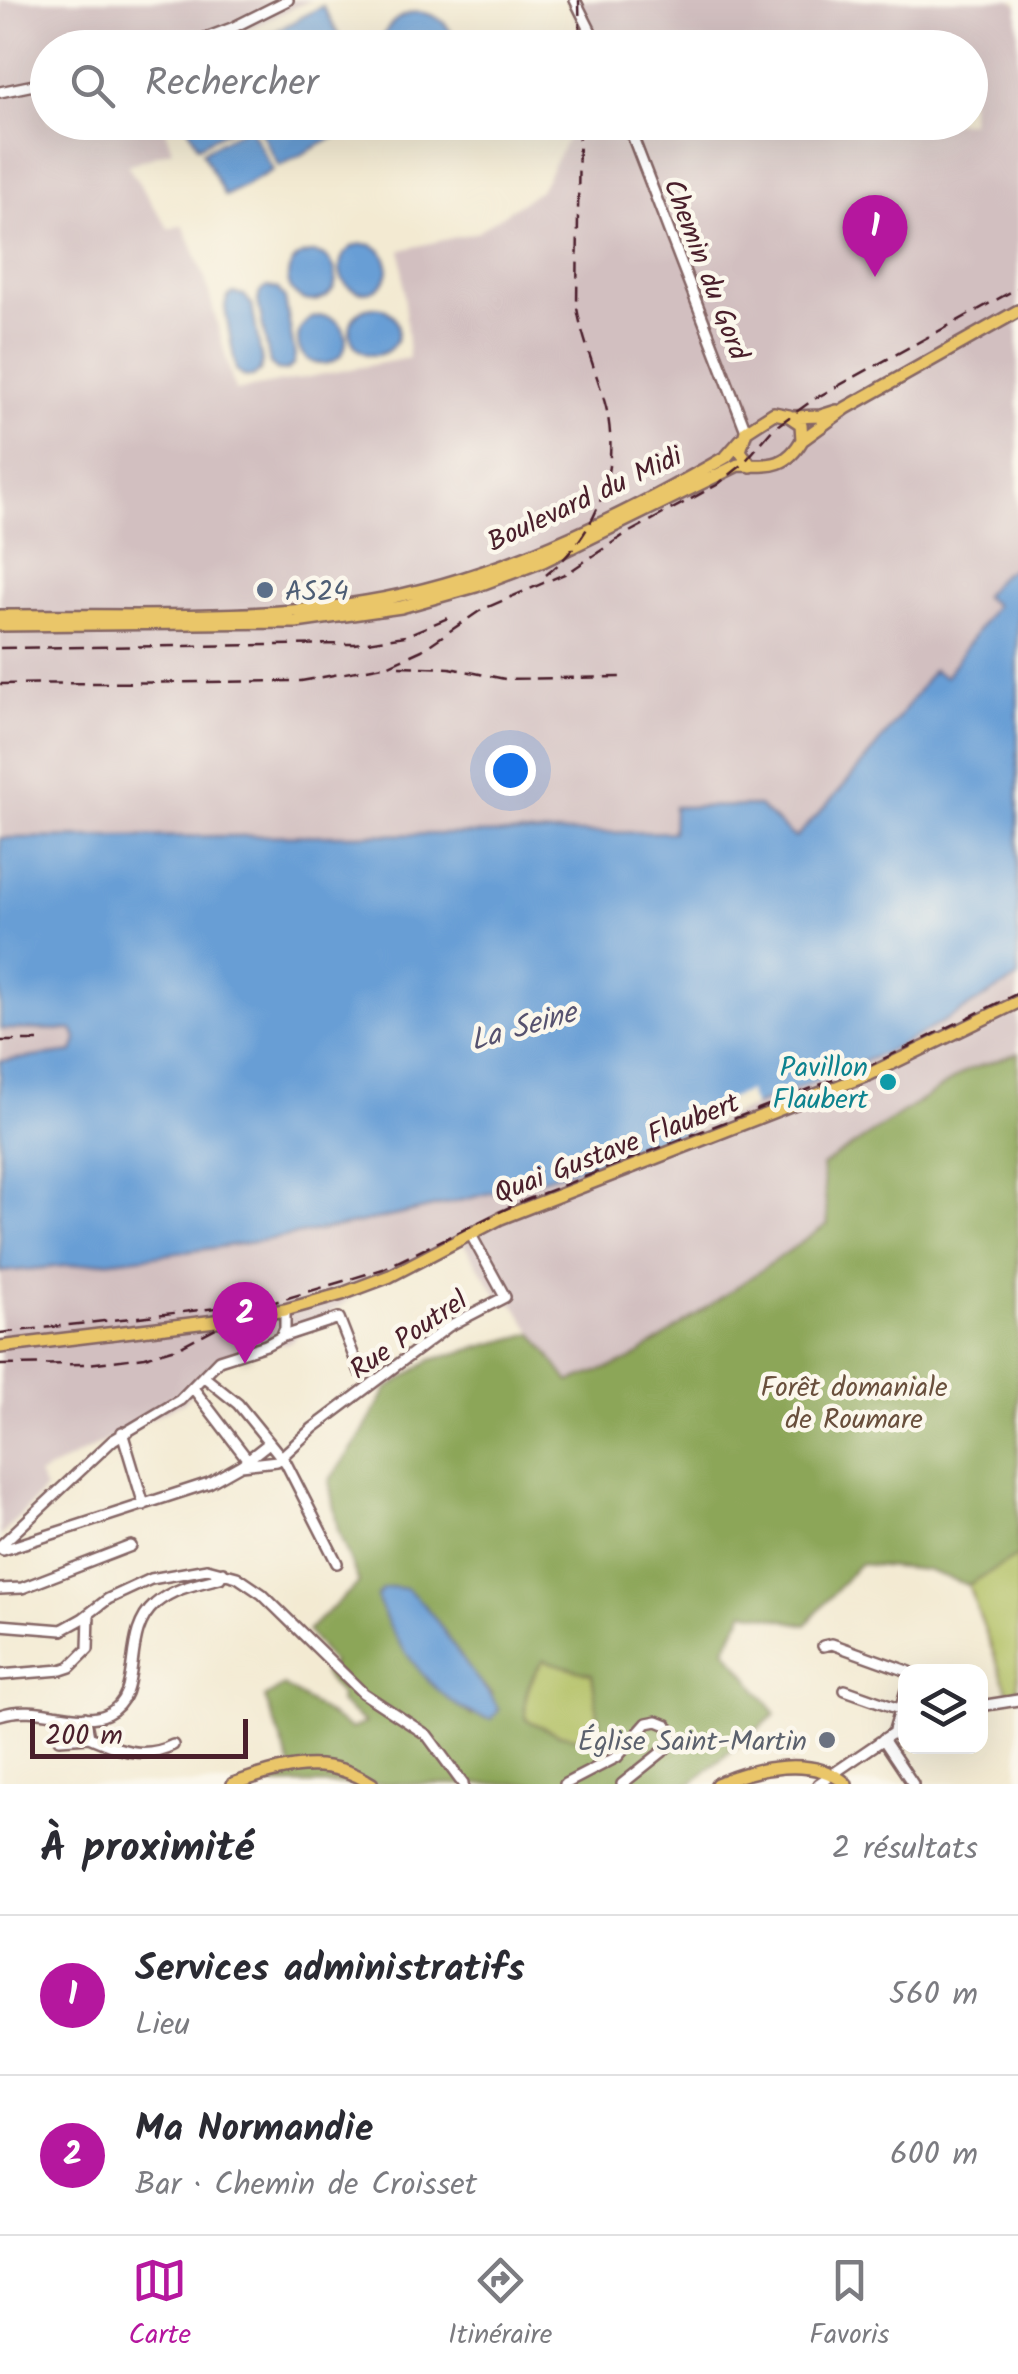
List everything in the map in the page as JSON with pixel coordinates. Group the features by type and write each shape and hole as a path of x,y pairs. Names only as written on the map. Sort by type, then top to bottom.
{"main road":[{"path":"846,408 820,416 774,413 743,436 743,460 750,466 764,468 782,461 802,440 846,408 1018,311"},
{"path":"791,417 801,424 802,440"},
{"name":"Boulevard du Midi","path":"304,621 472,577 569,540 726,457 743,436"},
{"name":"Boulevard du Midi","path":"0,625 304,621 401,608 542,561 738,465 750,466"},
{"name":"Boulevard du Midi","path":"0,616 280,612 382,602 401,608"},
{"name":"Quai Gustave Flaubert","path":"0,1346 232,1320 286,1310 390,1276 470,1233 602,1177 870,1074 1018,1002"},
{"path":"233,1784 305,1764 345,1770 372,1784"},
{"path":"717,1784 773,1769 808,1768 833,1772 846,1784"}],"street":[{"path":"227,30 288,0"},
{"path":"575,0 590,30"},
{"path":"0,92 30,86"},
{"name":"Chemin du Gord","path":"634,140 743,436"},
{"name":"Rue Poutrel","path":"282,1458 313,1428 449,1326 505,1297 470,1233"},
{"path":"281,1337 286,1310"},
{"path":"269,1443 210,1483 40,1539 3,1550 0,1547 122,1432 194,1388 227,1356 339,1318 360,1372"},
{"path":"203,1376 238,1404 282,1458 337,1563"},
{"path":"194,1388 244,1463"},
{"path":"122,1432 144,1505"},
{"path":"244,1463 282,1458"},
{"path":"0,1589 22,1588 131,1546"},
{"path":"0,1626 62,1630 108,1599 151,1579 207,1569 223,1572 252,1585 362,1693 427,1735 463,1784"},
{"path":"0,1714 15,1709 85,1718 108,1713 120,1704 129,1689 138,1630 147,1613 177,1590 220,1578 223,1572"},
{"path":"0,1674 70,1667 88,1649 89,1614"},
{"path":"823,1646 832,1644 898,1668"},
{"path":"844,1690 898,1709 894,1730"},
{"path":"988,1705 1018,1700"},
{"path":"85,1718 89,1737"},
{"path":"564,1784 617,1757 647,1724 658,1721 667,1725 672,1733 670,1744 622,1784"},
{"path":"818,1784 898,1728"},
{"path":"58,1739 89,1737 140,1755 173,1745"},
{"path":"883,1739 913,1784"}],"shaded area":[{"path":"0,0 311,0 246,30 30,30 30,140 169,140 172,150 127,165 169,229 183,225 205,278 235,391 409,358 401,250 477,232 540,190 566,140 988,140 988,30 581,30 568,0 1012,0 1018,5 1018,565 1001,575 984,597 995,604 944,677 933,670 891,731 841,792 795,839 674,808 674,832 0,838"},
{"path":"1018,967 1018,1053 968,1070 833,1222 667,1351 570,1389 514,1304 501,1300 463,1243 369,1285 289,1342 228,1359 213,1369 184,1402 38,1475 45,1489 0,1537 0,1252"},
{"path":"0,1029 74,1030 77,1040 74,1052 0,1061"}],"green space":[{"name":"Forêt domaniale de Roumare","path":"1018,1053 1018,1555 968,1585 926,1570 859,1564 806,1625 745,1611 725,1648 776,1714 691,1784 263,1784 294,1774 265,1698 284,1686 351,1729 365,1723 339,1702 340,1695 323,1673 332,1663 307,1631 359,1583 338,1531 329,1481 387,1389 431,1360 533,1333 569,1382 629,1361 828,1224 822,1166 968,1070","holes":["437,1621 474,1676 492,1694 472,1716 454,1700","543,1660 592,1674 602,1742 558,1734 527,1720 528,1688"]},
{"path":"1018,1555 1018,1694 1009,1695 968,1585"},
{"path":"543,1660 592,1674 603,1742 558,1734 527,1720 528,1689"}],"water":[{"path":"323,6 336,30 278,30"},
{"path":"417,12 432,15 449,30 388,30 403,16"},
{"path":"224,140 257,140 273,170 225,196 202,152"},
{"path":"265,140 329,140 279,166"},
{"path":"364,244 381,251 388,268 381,285 364,292 347,285 340,268 347,251"},
{"path":"312,253 329,260 336,277 329,294 312,301 295,294 288,277 295,260"},
{"path":"267,287 278,289 285,299 295,356 286,371 270,364 258,301 260,292"},
{"path":"233,293 244,295 252,305 262,362 253,377 236,370 225,307"},
{"path":"374,307 391,314 398,331 391,348 374,355 357,348 350,331 357,314"},
{"path":"322,316 339,323 346,340 339,357 322,364 305,357 298,340 305,323"},
{"name":"La Seine","path":"1018,565 1018,978 924,1033 865,1061 752,1107 559,1174 352,1225 141,1258 0,1272 0,1061 73,1052 77,1040 73,1030 0,1029 0,838 673,832 674,807 759,806 795,838 868,757 933,670 945,677 995,605 983,596 1001,575"},
{"path":"383,1589 407,1589 434,1617 496,1704 499,1710 492,1719 455,1704 407,1654 377,1597"}],"pier":[{"path":"748,1091 754,1107 691,1131 685,1115"}],"railway":[{"path":"579,0 580,30"},
{"path":"546,575 564,559 591,521 601,500 610,454 606,407 577,308 579,140"},
{"path":"0,684 301,681 389,665 422,650 481,610 569,572 624,535 717,485 742,465 773,429 814,399 1018,288"},
{"path":"0,648 355,644 405,636 455,615"},
{"path":"399,666 450,668 505,679 627,677"},
{"path":"0,1365 88,1364 145,1357 179,1347 255,1308 383,1269 518,1203 873,1064 1018,993"},
{"path":"0,1041 39,1041"},
{"path":"0,1333 252,1304"}],"place":[{"name":"Services administratifs","path":"875,277"},
{"name":"AS24","path":"265,590"},
{"name":"Pavillon Flaubert","path":"888,1082"},
{"name":"Ma Normandie","path":"245,1364"},
{"name":"Église Saint-Martin","path":"827,1740"}]}
